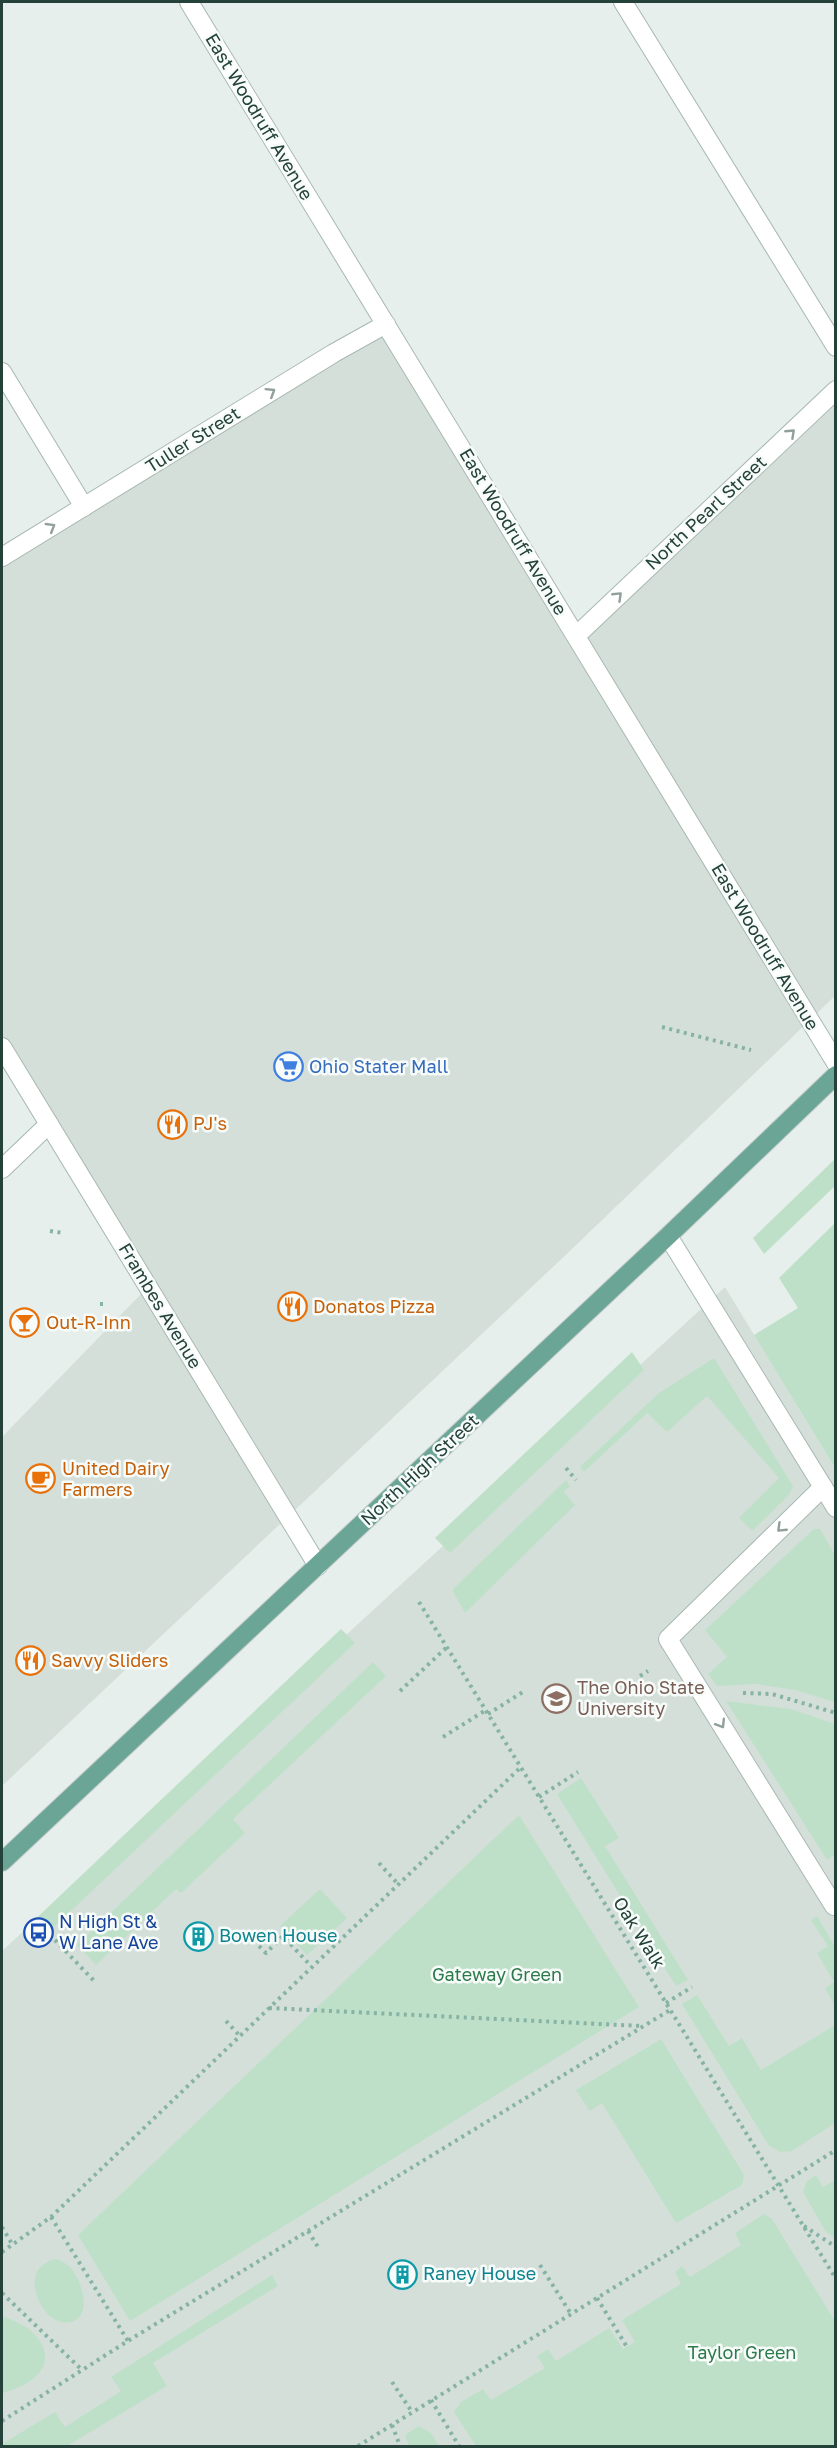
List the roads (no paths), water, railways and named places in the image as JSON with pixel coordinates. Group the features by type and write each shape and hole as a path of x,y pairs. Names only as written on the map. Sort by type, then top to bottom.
{"main road":[{"name":"North High Street","path":"2,1862 836,1075"}],"street":[{"name":"East Woodruff Avenue","path":"189,2 836,1063"},
{"path":"623,2 836,347"},
{"name":"Tuller Street","path":"2,557 334,353 386,324"},
{"path":"2,372 84,507"},
{"name":"North Pearl Street","path":"576,636 836,390"},
{"name":"Frambes Avenue","path":"2,1047 318,1566"},
{"path":"2,1169 49,1124"},
{"path":"668,1236 836,1508"},
{"path":"823,1487 669,1639 834,1906 836,1905"}],"place":[{"name":"Ohio Stater Mall","path":"288,1067"},
{"name":"PJ's","path":"172,1124"},
{"name":"Donatos Pizza","path":"292,1307"},
{"name":"Out-R-Inn","path":"25,1323"},
{"name":"United Dairy Farmers","path":"41,1479"},
{"name":"Savvy Sliders","path":"30,1661"},
{"name":"The Ohio State University","path":"556,1698"},
{"name":"N High St & W Lane Ave","path":"38,1932"},
{"name":"Bowen House","path":"198,1936"},
{"name":"Raney House","path":"402,2274"}],"park label":[{"name":"Gateway Green","path":"497,1975"},
{"name":"Taylor Green","path":"742,2353"}]}
